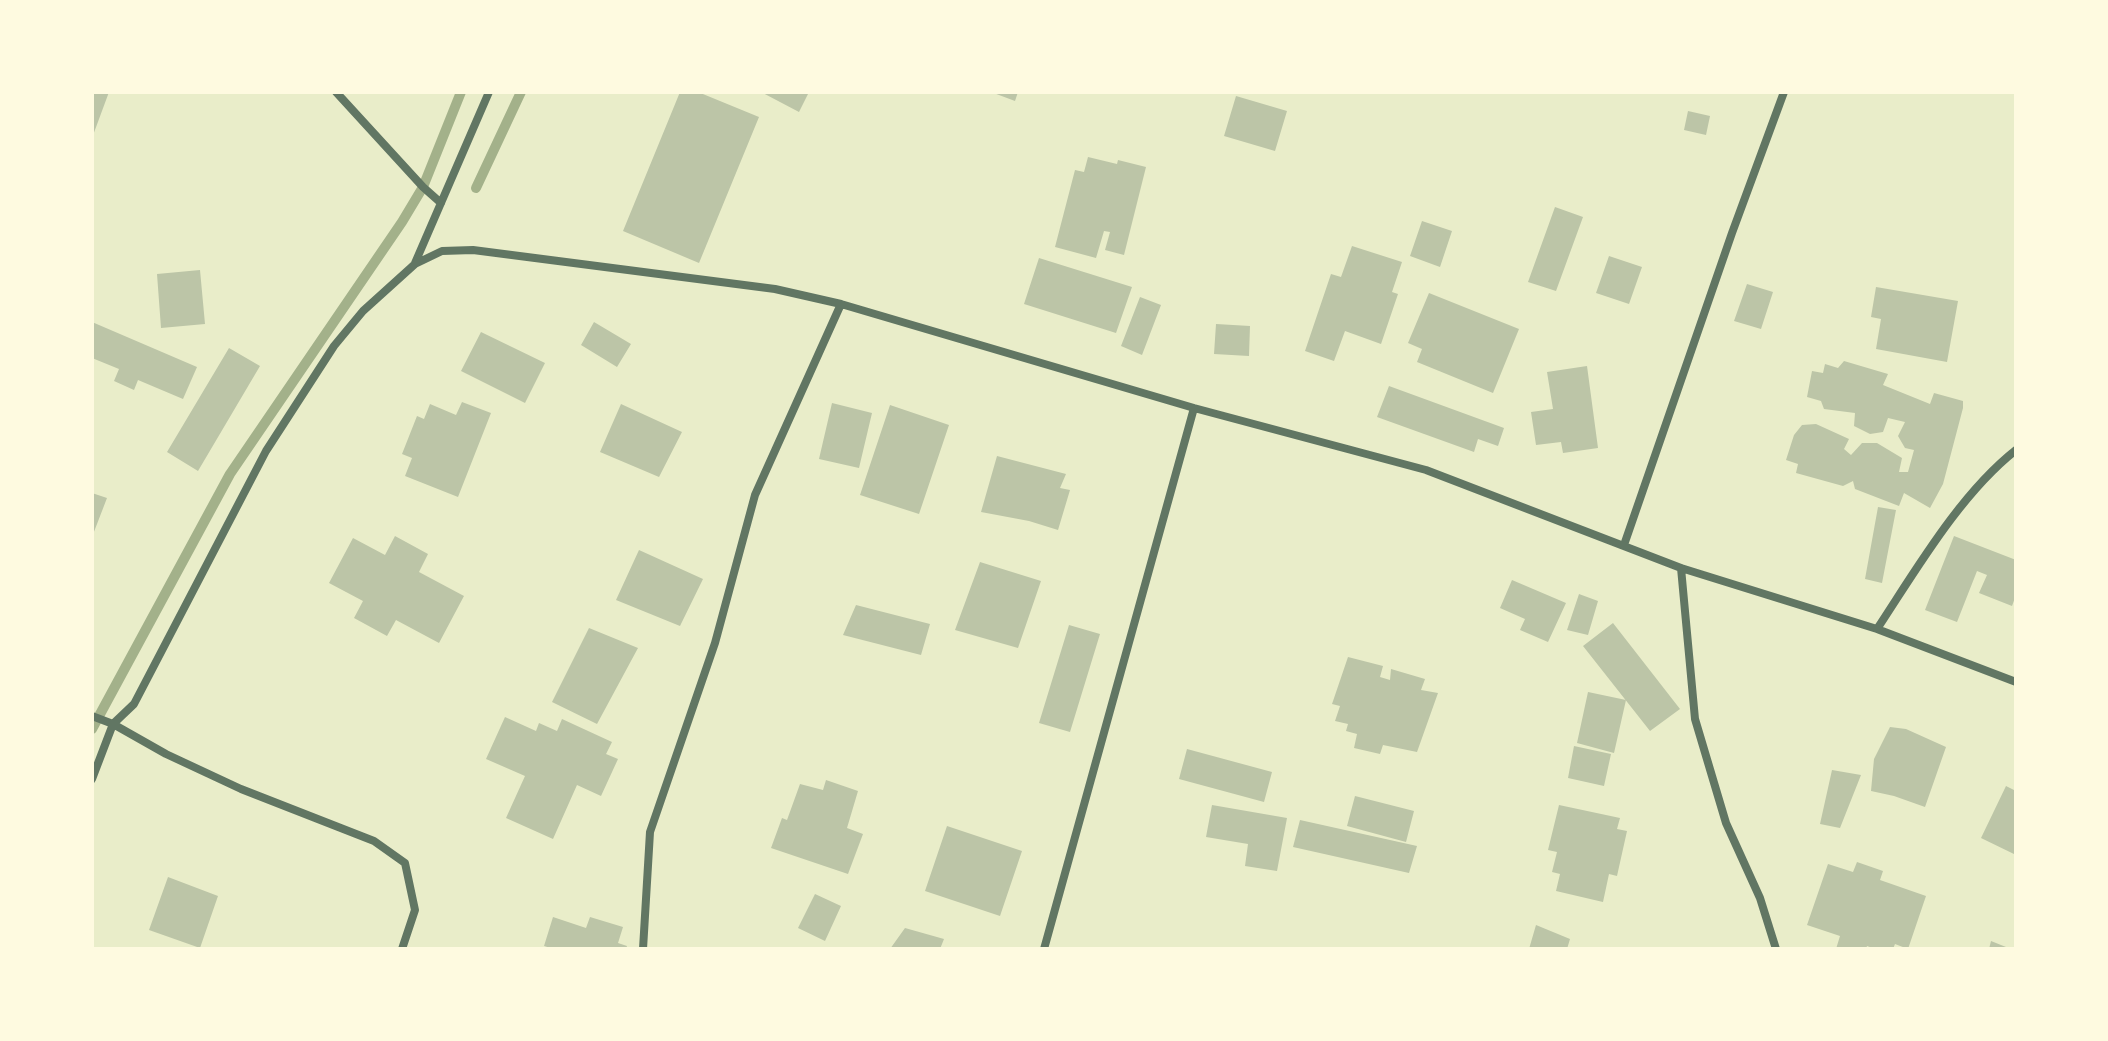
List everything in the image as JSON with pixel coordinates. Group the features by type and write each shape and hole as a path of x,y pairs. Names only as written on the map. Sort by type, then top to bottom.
{"street":[{"path":"336,92 441,203"},
{"path":"415,264 489,92"},
{"path":"1624,545 1784,92"},
{"path":"92,779 113,724 134,704 266,451 334,346 363,311 415,264 442,251 473,250 775,289 841,304 1194,408 1426,470 1681,568 1877,629 2016,682"},
{"path":"643,949 650,832 715,643 755,495 841,304"},
{"path":"1044,949 1194,408"},
{"path":"1877,629 1939,536 1984,480 2016,450"},
{"path":"1681,568 1695,719 1726,823 1760,898 1776,949"},
{"path":"92,716 241,789 374,841 405,863 415,910 402,949"}],"building":[{"path":"92,92 109,92 92,138"},
{"path":"680,92 698,92 759,117 699,263 623,231"},
{"path":"761,92 809,92 799,112"},
{"path":"991,92 1018,92 1015,101"},
{"path":"1236,96 1287,111 1275,151 1224,136"},
{"path":"1688,111 1710,116 1706,135 1684,130"},
{"path":"1088,157 1146,167 1124,255 1105,250 1110,232 1104,231 1096,258 1055,247 1075,170 1084,172"},
{"path":"1555,207 1583,217 1556,291 1528,282"},
{"path":"1422,221 1452,231 1440,267 1410,256"},
{"path":"1352,246 1402,262 1392,292 1398,294 1381,344 1345,331 1334,361 1305,351 1331,274 1341,277"},
{"path":"1609,256 1642,267 1629,304 1596,293"},
{"path":"1039,258 1132,287 1116,333 1024,304"},
{"path":"200,270 205,324 161,328 157,274"},
{"path":"1747,284 1773,292 1761,329 1734,321"},
{"path":"1876,287 1958,301 1947,362 1876,349 1881,319 1871,317"},
{"path":"1429,293 1519,329 1493,393 1417,362 1422,349 1408,343"},
{"path":"1140,297 1161,305 1142,355 1121,346"},
{"path":"92,322 197,367 183,399 138,380 134,390 114,381 119,369 92,358"},
{"path":"594,322 631,344 617,367 581,345"},
{"path":"1216,324 1250,326 1249,356 1214,354"},
{"path":"481,332 545,363 525,403 461,371"},
{"path":"229,348 260,366 198,471 167,452"},
{"path":"1844,361 1888,374 1883,385 1930,404 1934,393 1963,401 1943,484 1930,508 1904,493 1899,506 1855,489 1853,481 1843,486 1796,473 1798,464 1786,460 1794,435 1802,425 1816,424 1849,439 1844,449 1851,455 1862,443 1877,443 1902,458 1899,472 1908,472 1914,450 1905,448 1898,436 1905,422 1888,418 1883,432 1870,434 1854,426 1855,413 1824,409 1821,401 1807,397 1812,371 1823,373 1825,364 1838,368"},
{"path":"1587,366 1598,448 1563,453 1561,442 1536,445 1531,412 1553,409 1547,372"},
{"path":"1389,386 1504,428 1498,446 1478,439 1474,452 1377,417"},
{"path":"462,402 491,413 458,497 405,476 412,458 402,454 417,416 424,419 430,404 456,415"},
{"path":"832,403 872,413 859,468 819,459"},
{"path":"621,404 682,432 659,477 600,452"},
{"path":"890,405 949,425 919,514 860,495"},
{"path":"997,456 1066,474 1060,488 1070,490 1058,530 981,512"},
{"path":"92,493 107,498 92,537"},
{"path":"1878,507 1896,510 1882,583 1865,579"},
{"path":"395,536 428,554 419,572 464,596 439,643 396,620 387,636 354,618 363,601 329,583 353,538 385,555"},
{"path":"1954,536 2016,560 2016,595 2012,606 1979,593 1987,575 1977,571 1957,622 1925,610"},
{"path":"639,550 703,579 680,626 616,600"},
{"path":"980,562 1041,581 1018,648 955,630"},
{"path":"1512,580 1566,603 1548,642 1520,630 1525,619 1500,608"},
{"path":"1579,594 1598,601 1588,635 1567,630"},
{"path":"856,605 930,624 921,655 843,635"},
{"path":"1613,623 1680,709 1650,731 1583,646"},
{"path":"1069,625 1100,634 1070,732 1039,723"},
{"path":"589,628 638,648 597,724 552,702"},
{"path":"1348,657 1383,666 1380,677 1390,680 1391,669 1425,679 1421,690 1438,693 1417,752 1383,745 1380,754 1354,748 1357,734 1346,731 1348,724 1335,721 1340,706 1332,704"},
{"path":"1588,692 1626,700 1614,753 1577,743"},
{"path":"505,717 536,731 539,723 557,731 562,719 612,742 606,754 618,759 601,796 577,785 553,839 506,818 525,776 486,759"},
{"path":"1890,727 1906,729 1946,747 1925,807 1871,791 1874,759"},
{"path":"1574,746 1611,754 1604,786 1568,778"},
{"path":"1187,749 1272,772 1264,802 1179,779"},
{"path":"1832,770 1861,775 1840,828 1820,824"},
{"path":"826,780 858,791 847,828 863,834 848,874 771,848 782,818 787,820 800,784 823,790"},
{"path":"2006,786 2016,791 2016,855 1981,838"},
{"path":"1355,796 1414,811 1406,842 1347,826"},
{"path":"1212,805 1287,818 1277,871 1245,866 1248,844 1206,837"},
{"path":"1559,805 1620,818 1617,829 1627,831 1617,876 1609,874 1603,902 1556,891 1560,874 1552,872 1557,852 1548,850"},
{"path":"1300,820 1417,846 1409,873 1293,847"},
{"path":"947,826 1022,851 1000,916 925,891"},
{"path":"1857,862 1883,871 1880,880 1926,896 1908,949 1895,944 1893,949 1867,946 1866,949 1836,949 1840,936 1807,925 1828,864 1853,872"},
{"path":"168,877 218,896 200,948 149,930"},
{"path":"815,894 841,906 825,941 798,928"},
{"path":"553,917 586,928 590,917 623,927 618,943 627,946 626,949 554,949 544,946"},
{"path":"1536,925 1570,939 1567,949 1529,949"},
{"path":"905,928 944,939 940,949 890,949"},
{"path":"1991,941 2011,949 1989,949"}],"waterway":[{"path":"92,729 230,474 423,187 461,92"},
{"path":"476,188 521,92"}]}
